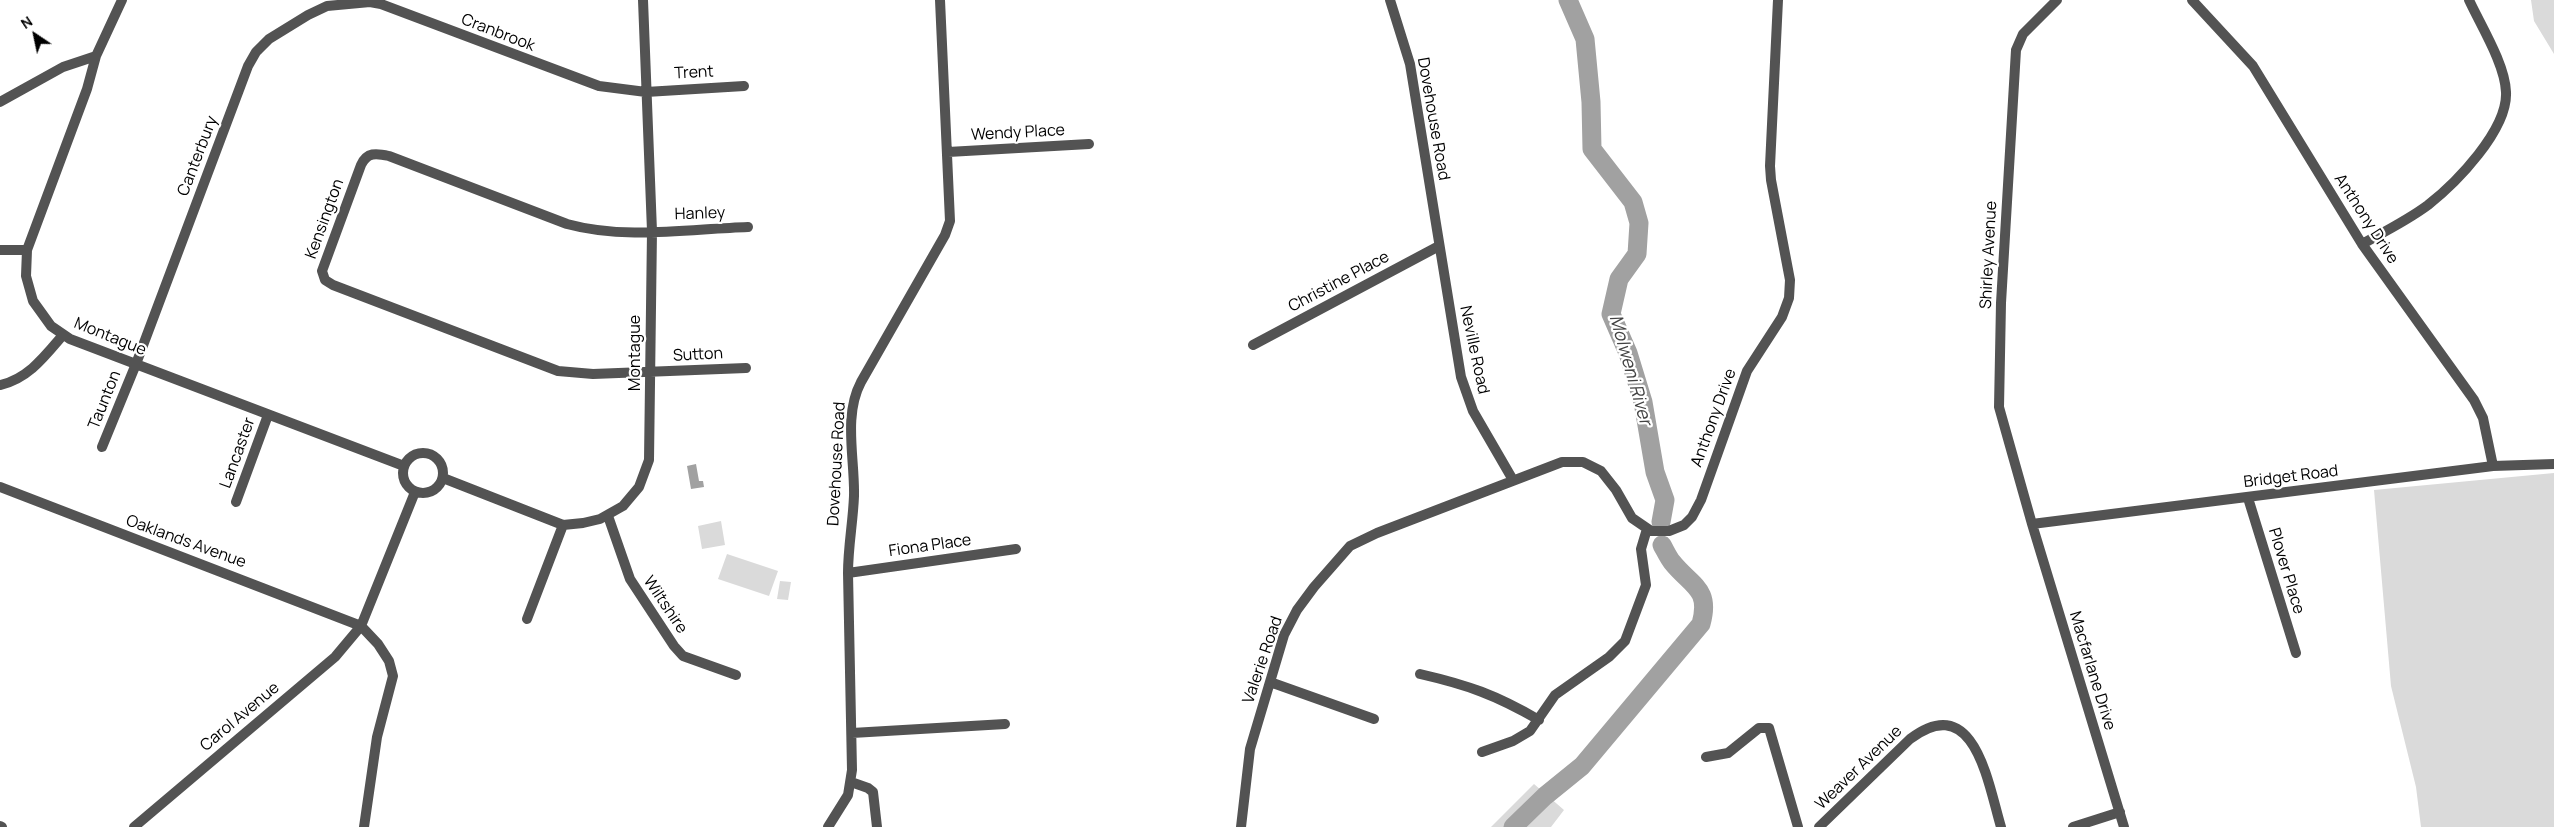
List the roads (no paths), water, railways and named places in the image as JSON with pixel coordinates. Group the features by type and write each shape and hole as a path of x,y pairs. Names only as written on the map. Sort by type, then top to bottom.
{"street":[{"name":"Montague","path":"122,0 96,56 87,88 27,250 25,266 29,292 40,314 63,335 268,416 404,466"},
{"name":"Montague","path":"443,478 563,525 583,524 608,516 623,506 634,495 648,467 651,440 652,231 643,0"},
{"name":"Dovehouse Road","path":"828,827 841,808 851,782 852,732 848,537 854,499 852,405 864,377 949,226 948,152 940,0"},
{"name":"Dovehouse Road","path":"1390,0 1410,64 1439,246"},
{"name":"Anthony Drive","path":"1647,529 1663,532 1677,529 1692,517 1701,500 1747,371 1782,317 1789,298 1790,280 1770,173 1778,0"},
{"name":"Shirley Avenue","path":"2032,524 1999,407 2002,303 2016,50 2023,34 2058,0"},
{"name":"Anthony Drive","path":"2192,0 2253,66 2362,244 2474,400 2483,418 2493,466"},
{"path":"2362,244 2427,205 2446,189 2482,149 2499,121 2506,94 2504,76 2469,0"},
{"name":"Cranbrook","path":"340,4 361,2 381,4 599,86 646,92"},
{"name":"Canterbury","path":"136,364 252,58 262,45 282,30 327,6 340,4"},
{"path":"0,102 63,68 96,56"},
{"name":"Trent","path":"646,92 744,86"},
{"name":"Wendy Place","path":"948,152 1090,144"},
{"name":"Kensington","path":"650,372 593,374 558,371 333,285 325,280 322,271 361,165 366,157 373,154 389,156 567,224 590,230 652,231"},
{"name":"Hanley","path":"652,231 748,227"},
{"name":"Christine Place","path":"1253,345 1439,246"},
{"name":"Neville Road","path":"1439,246 1458,365 1466,394 1473,411 1513,480"},
{"path":"0,250 27,250"},
{"path":"0,386 26,374 63,335"},
{"name":"Taunton","path":"102,447 136,364"},
{"name":"Sutton","path":"650,372 746,368"},
{"name":"Lancaster","path":"236,502 268,416"},
{"path":"419,453 432,455 441,464 443,478 435,489 429,492 415,492 406,484 402,472 404,466 407,460 419,453"},
{"path":"1482,752 1526,735 1539,720 1555,695 1609,657 1625,641 1646,585 1641,549 1647,529 1632,518 1604,474 1587,463 1562,462 1513,480"},
{"name":"Bridget Road","path":"2032,524 2493,466 2554,464"},
{"name":"Valerie Road","path":"1241,827 1250,749 1284,635 1297,610 1314,587 1350,546 1376,533 1513,480"},
{"name":"Oaklands Avenue","path":"0,487 361,626"},
{"name":"Carol Avenue","path":"134,827 335,657 361,626 376,594 415,492"},
{"name":"Plover Place","path":"2248,498 2296,653"},
{"name":"Wiltshire","path":"608,516 630,579 674,646 683,656 736,675"},
{"name":"Macfarlane Drive","path":"2032,524 2124,827"},
{"path":"527,619 563,525"},
{"name":"Fiona Place","path":"848,573 1016,549"},
{"path":"361,626 378,644 389,661 393,676 377,737 364,827"},
{"path":"1420,674 1469,686 1512,704 1539,720"},
{"path":"1270,682 1374,719"},
{"path":"852,732 1005,724"},
{"name":"Weaver Avenue","path":"1819,827 1910,738 1923,729 1944,724 1964,732 1977,749 2001,827"},
{"path":"1706,757 1728,753 1760,728 1768,728 1798,827"},
{"path":"851,782 868,788 874,794 877,827"},
{"path":"2073,827 2120,812"}],"waterway":[{"name":"Molweni River","path":"1568,0 1585,39 1591,102 1592,149 1633,202 1639,223 1637,254 1619,279 1611,314 1628,353 1643,402 1655,472 1665,500 1661,522"},
{"name":"Molweni River","path":"1513,827 1545,796 1582,766 1701,624 1703,612 1701,595 1697,588 1672,562 1662,545"}]}
